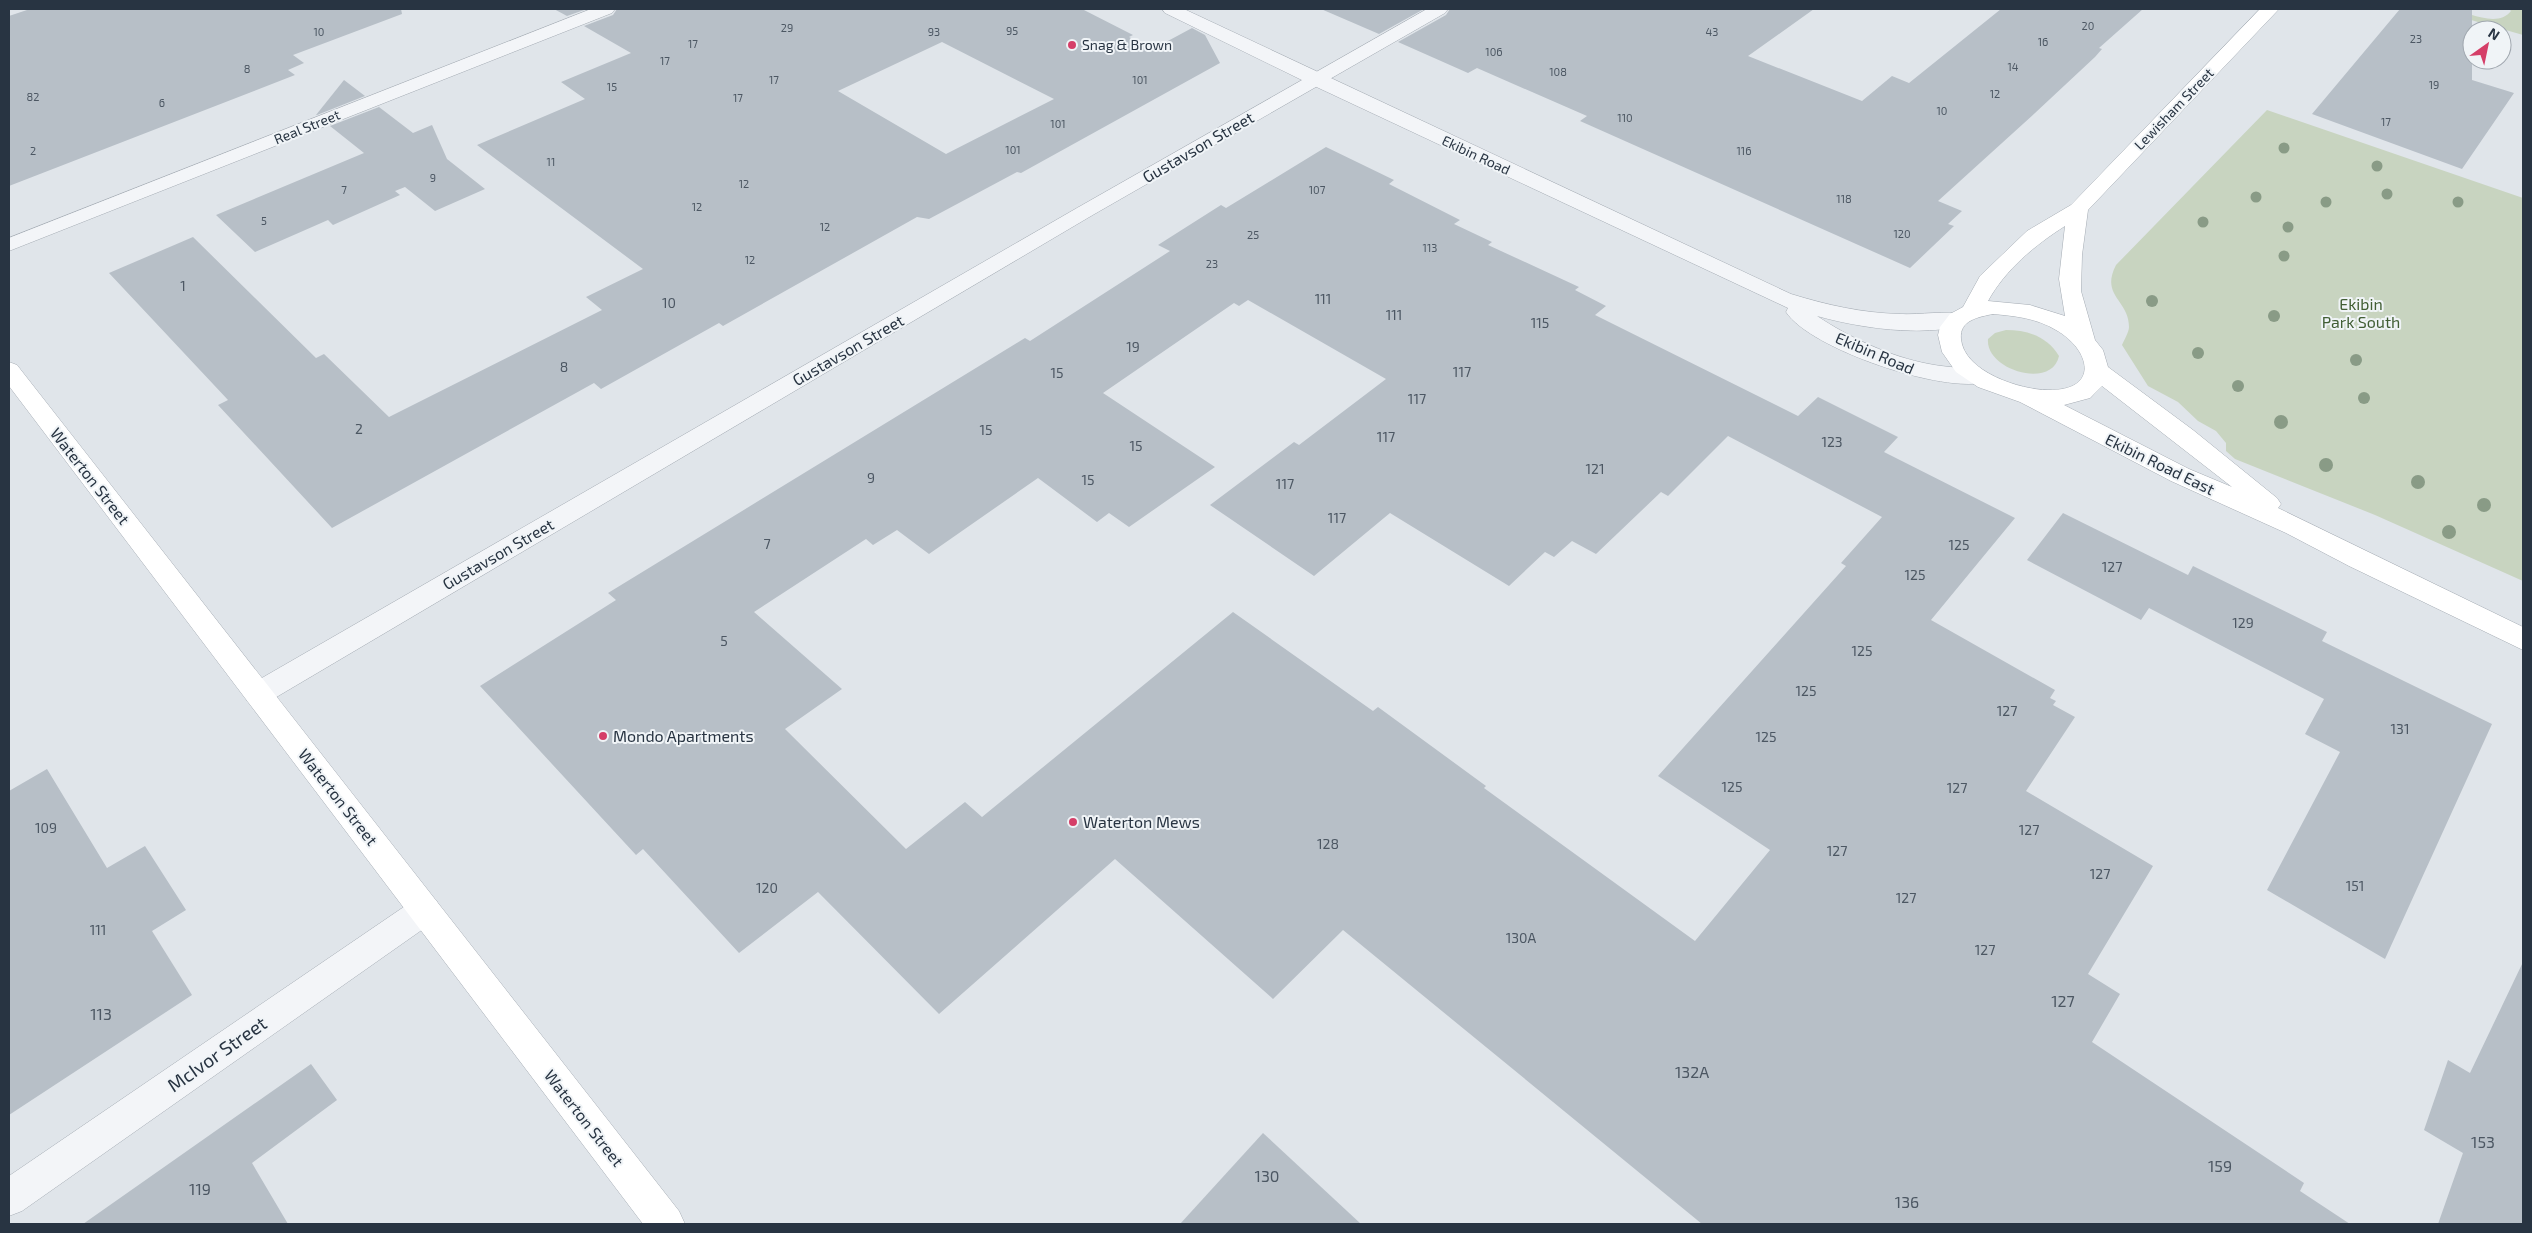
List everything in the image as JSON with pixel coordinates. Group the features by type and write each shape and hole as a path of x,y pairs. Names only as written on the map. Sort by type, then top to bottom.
{"main road":[{"name":"Lewisham Street","path":"1964,316 1988,281 2035,236 2078,209 2270,9"},
{"path":"2078,209 2071,251 2071,287 2072,302 2084,340"},
{"path":"2001,308 2017,308 2043,315 2066,326 2084,340 2095,355 2098,370 2092,384 2076,393 2055,398 2028,396 2002,389 1978,377 1960,363 1950,347 1950,332 1964,316 2001,308"},
{"name":"Waterton Street","path":"9,370 666,1224"},
{"name":"Ekibin Road East","path":"2098,370 2154,411 2188,441 2295,526"},
{"name":"Ekibin Road East","path":"2028,396 2084,427 2180,475 2295,526 2358,560 2523,639"}],"street":[{"name":"Real Street","path":"9,245 606,9"},
{"name":"Ekibin Road","path":"1171,9 1315,79 1783,299 1846,318 1880,322 1907,324 1964,316"},
{"name":"Gustavson Street","path":"258,694 1315,79 1439,9"},
{"name":"Ekibin Road","path":"1783,299 1812,326 1902,367 1953,377 1978,377"},
{"name":"McIvor Street","path":"9,1198 425,910"}],"green space":[{"path":"2433,9 2457,10 2490,19 2498,19 2511,11 2509,9 2523,9 2523,35 2512,32 2512,20 2471,20"},
{"name":"Ekibin Park South","path":"2267,110 2523,198 2523,581 2375,515 2235,459 2226,451 2226,443 2216,431 2198,421 2178,402 2148,386 2122,345 2129,327 2125,310 2116,298 2111,284 2116,265"},
{"path":"2006,330 2029,333 2049,344 2059,356 2054,366 2045,372 2033,374 2007,367 1997,360 1990,350 1988,339 1995,333"}],"building":[{"path":"30,9 401,9 402,14 293,55 304,63 288,70 295,75 9,186 9,16"},
{"path":"554,9 587,9 567,16"},
{"path":"617,9 1082,9 1133,35 1129,37 1153,49 1192,28 1205,35 1220,63 1021,173 1017,172 929,219 917,217 723,326 719,323 601,389 594,383 332,528 218,405 228,400 109,273 193,237 316,358 324,354 389,417 602,310 586,297 643,269 477,145 585,99 561,82 631,53 584,26 613,15","holes":["942,42 1054,99 946,154 838,91"]},
{"path":"1321,9 1424,9 1379,34"},
{"path":"1450,9 1814,9 1748,56 1862,101 1892,76 1909,83 2001,9 2143,9 2099,48 2102,49 2095,57 1938,201 1962,211 1948,224 1954,226 1910,268 1580,121 1587,116 1477,68 1468,73 1398,42 1446,15"},
{"path":"2400,9 2472,9 2472,20 2462,20 2462,70 2472,70 2472,80 2514,93 2462,169 2312,114"},
{"path":"344,80 365,96 316,115"},
{"path":"379,107 413,133 432,125 447,159 485,189 435,211 405,187 395,191 400,195 333,225 328,220 255,252 216,215 364,153 330,126"},
{"path":"1326,147 1394,180 1389,184 1460,220 1454,224 1492,242 1488,245 1579,287 1575,290 1606,306 1595,315 1798,416 1818,397 1898,437 1884,452 2015,518 1931,620 2055,690 2050,698 2056,701 2053,705 2075,717 2026,791 2153,866 2088,974 2120,994 2092,1042 2304,1183 2300,1191 2350,1224 1702,1224 1343,930 1273,999 1115,859 939,1014 818,892 739,953 643,849 636,855 480,686 616,600 608,593 1025,338 1030,341 1170,251 1158,245 1221,205 1226,208","holes":["1248,300 1386,379 1299,445 1294,442 1210,505 1314,576 1390,513 1509,586 1545,552 1554,557 1572,541 1596,554 1661,492 1668,496 1728,436 1882,517 1841,563 1846,566 1658,776 1770,850 1695,941 1484,788 1486,786 1378,707 1373,711 1233,612 982,817 965,802 906,849 785,729 842,689 754,612 866,539 873,545 897,530 929,554 1038,478 1097,522 1109,513 1129,527 1215,467 1103,393 1234,303 1239,306"]},
{"path":"2063,513 2188,575 2193,566 2327,632 2322,641 2492,724 2385,959 2267,890 2340,752 2305,734 2324,699 2149,608 2141,620 2027,560"},
{"path":"47,769 107,868 145,846 186,910 152,931 192,995 9,1115 9,791"},
{"path":"2523,962 2523,1224 2438,1224 2463,1153 2424,1130 2448,1060 2470,1073"},
{"path":"311,1064 337,1100 252,1163 288,1224 83,1224"},
{"path":"1263,1133 1361,1224 1180,1224"}],"place":[{"name":"Snag & Brown","path":"1072,45"},
{"name":"Mondo Apartments","path":"603,736"},
{"name":"Waterton Mews","path":"1073,822"}]}
